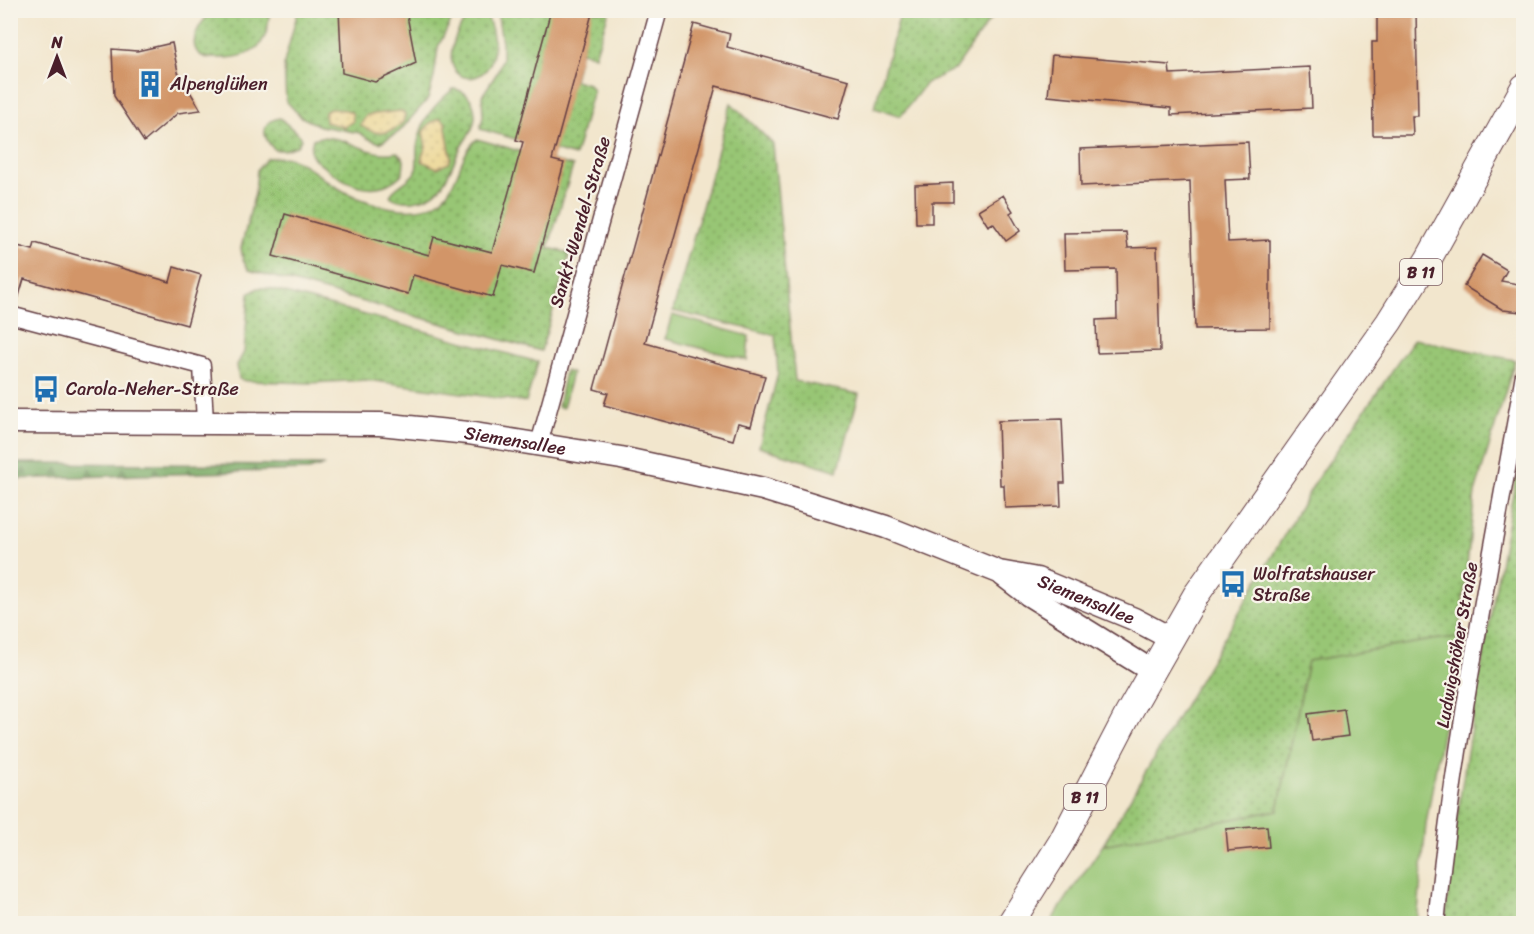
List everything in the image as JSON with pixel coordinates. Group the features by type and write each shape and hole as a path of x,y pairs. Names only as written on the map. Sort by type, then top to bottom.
{"main road":[{"name":"B 11","path":"1010,924 1061,843 1170,638 1203,585 1389,322 1428,260 1521,100"},
{"name":"Siemensallee","path":"10,422 380,424 468,433 683,470 763,489 886,527 999,572 1037,579 1134,619 1170,638"},
{"name":"Siemensallee","path":"999,572 1029,595 1152,671"}],"street":[{"name":"Sankt-Wendel-Straße","path":"538,444 659,10"},
{"path":"10,315 202,366 206,422"},
{"name":"Ludwigshöher Straße","path":"1436,924 1442,857 1470,681 1524,374"}],"green space":[{"path":"215,11 270,11 267,31 261,44 251,52 240,56 207,58 202,56 195,45 197,32 205,19"},
{"path":"298,11 456,11 438,47 428,99 399,132 380,143 360,133 320,126 301,117 286,101 284,63"},
{"path":"471,11 485,11 494,41 491,62 481,74 469,78 458,73 452,60 455,40"},
{"path":"497,11 609,11 595,56 581,51 574,80 588,84 593,90 575,156 480,129 483,117 482,96 497,73 502,59"},
{"path":"901,11 996,11 955,69 926,83 901,116 874,108"},
{"path":"453,89 470,98 475,117 471,131 460,148 447,177 438,190 423,199 406,201 393,198 390,196 392,192 411,178 416,170 417,147 425,121 439,102"},
{"path":"731,103 773,144 795,381 859,394 838,471 759,447 778,373 775,335 673,311"},
{"path":"280,118 299,135 301,140 297,146 275,150 267,140 266,127 273,120"},
{"path":"322,137 339,139 375,152 397,152 404,160 403,173 394,181 375,187 355,185 346,181 312,156 313,139"},
{"path":"477,139 573,166 548,248 570,253 541,351 249,270 243,260 241,248 255,193 257,170 267,158 285,157 296,160 328,182 370,202 385,207 415,209 428,207 446,194 466,153"},
{"path":"258,288 267,288 538,362 526,402 367,380 310,383 239,379 237,365 244,352 249,294"},
{"path":"672,315 749,336 747,360 665,339"},
{"path":"1414,339 1515,360 1475,493 1459,637 1308,662 1278,810 1103,845 1317,479"},
{"path":"565,371 572,373 563,408 558,407"},
{"path":"1523,437 1523,923 1445,924 1469,740"},
{"path":"11,463 325,465 309,470 11,479"},
{"path":"1459,637 1426,824 1417,923 1049,924 1103,845 1278,810 1308,661"}],"sand":[{"path":"330,109 346,110 352,113 353,121 344,127 325,122 325,112"},
{"path":"401,111 405,114 403,122 388,132 377,133 360,125 367,115"},
{"path":"440,118 445,122 451,157 449,163 437,168 422,161 426,147 423,132 430,123"}],"building":[{"path":"339,10 406,10 416,63 375,82 342,73"},
{"path":"551,10 593,10 552,160 564,163 534,273 502,265 493,297 413,275 408,294 273,256 285,214 429,255 434,237 492,252 523,142 516,140"},
{"path":"1377,10 1416,10 1418,116 1412,116 1413,135 1373,135 1372,42 1377,42"},
{"path":"694,24 730,34 727,47 849,80 838,119 716,86 645,343 765,376 751,426 738,423 733,440 604,405 608,393 594,389"},
{"name":"Alpenglühen","path":"172,43 178,72 201,110 178,113 144,142 114,96 112,49 137,51"},
{"path":"1052,55 1169,65 1170,74 1310,67 1312,108 1171,115 1171,108 1048,96"},
{"path":"1248,142 1250,179 1225,180 1228,242 1270,240 1270,328 1195,329 1190,181 1081,186 1080,149"},
{"path":"953,183 953,202 932,202 932,223 916,223 915,185"},
{"path":"1003,195 1013,211 1010,213 1020,231 1006,241 993,223 988,226 978,210"},
{"path":"1126,232 1128,248 1157,247 1160,351 1097,353 1096,320 1117,319 1116,269 1065,270 1064,233"},
{"path":"35,243 170,282 174,267 201,275 187,325 24,279 16,306 10,305 10,244 33,250"},
{"path":"1482,255 1507,270 1501,281 1524,285 1521,312 1503,310 1464,286"},
{"path":"1062,419 1065,483 1060,483 1061,506 1005,508 1004,485 1000,485 998,421"},
{"path":"1344,709 1348,736 1312,741 1308,714"},
{"path":"1267,826 1269,847 1228,851 1226,829"}],"place":[{"name":"Alpenglühen","path":"150,84"},
{"name":"Carola-Neher-Straße","path":"46,389"},
{"name":"Wolfratshauser Straße","path":"1233,584"}]}
